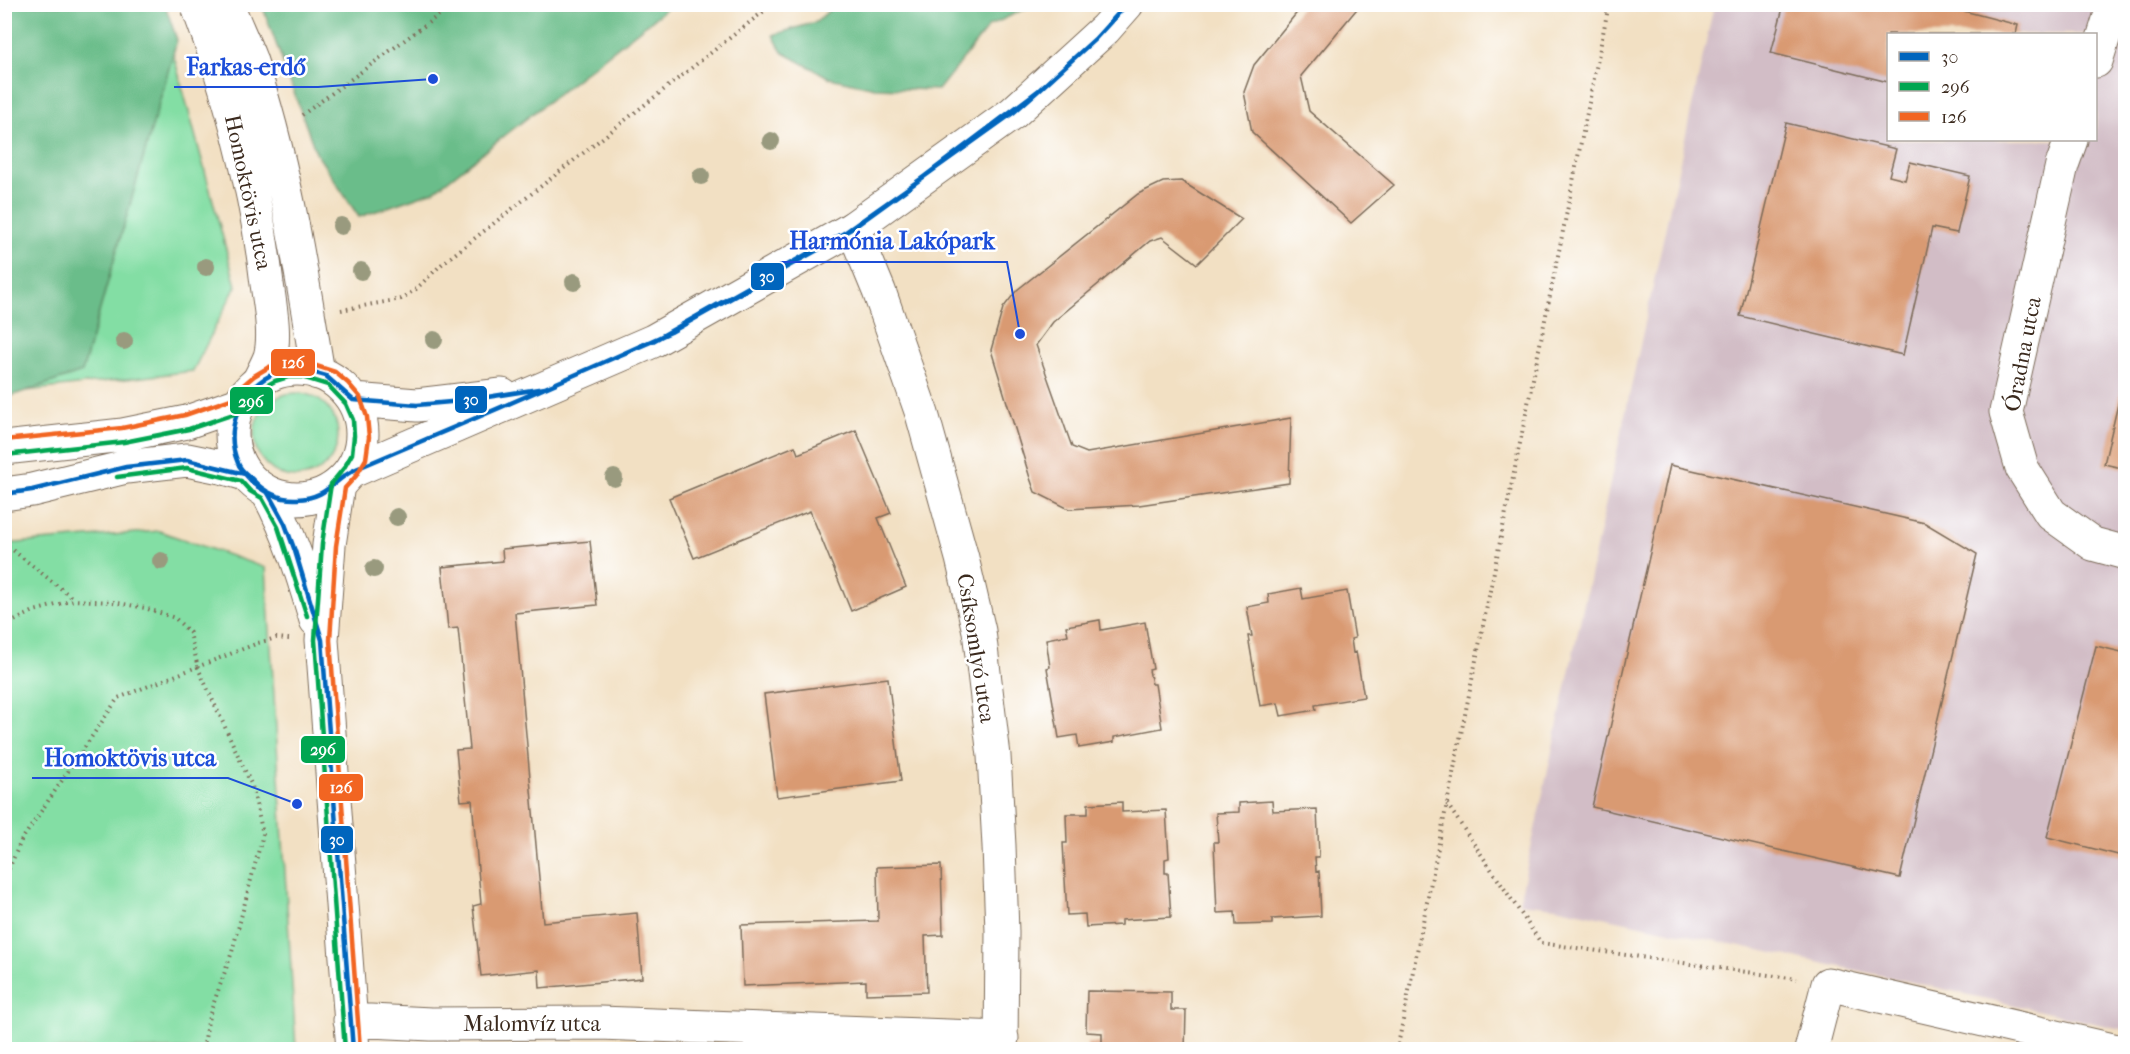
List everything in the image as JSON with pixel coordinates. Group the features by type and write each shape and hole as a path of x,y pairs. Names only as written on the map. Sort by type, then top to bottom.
{"street":[{"name":"Homoktövis utca","path":"196,4 229,98 250,176 263,251 272,324 270,356 248,393"},
{"name":"Homoktövis utca","path":"227,4 249,57 274,144 318,372"},
{"path":"4,494 32,490 126,468 187,460 221,467 285,499 304,499 322,495 344,479 653,341 853,228 1013,113 1105,29 1127,4"},
{"path":"2097,58 2114,4"},
{"name":"Óradna utca","path":"2070,141 2062,165 2006,412 2022,468 2051,514 2093,544 2126,553"},
{"name":"Csíksomlyó utca","path":"853,228 887,311 922,414 962,558 979,631 994,756 999,846 1002,932 1001,1044"},
{"path":"4,448 123,435 187,422 248,393 272,374 287,370 303,369 318,372 332,379 353,400 360,418 362,436 359,456 344,479 329,545 322,640 352,1035"},
{"path":"353,400 417,405 462,401 546,388"},
{"path":"248,393 233,422 232,440 236,458 285,524 322,640"},
{"path":"1811,1050 1828,984 2113,1050"},
{"name":"Malomvíz utca","path":"352,1035 431,1024 612,1023 1001,1044"}],"path":[{"path":"301,115 454,4"},
{"path":"336,311 401,299 416,289 451,257 773,4"},
{"path":"1397,1050 1609,4"},
{"path":"4,543 74,600"},
{"path":"4,626 34,611 74,600 113,602 145,608 175,618 190,633 198,668 252,786 263,834 232,952 209,1016 203,1050"},
{"path":"4,880 21,841 118,698 258,643"},
{"path":"1447,804 1541,943 1828,984"}],"shaded area":[{"path":"1714,5 2125,5 2125,1030 1907,981 1555,907 1519,903"}],"green space":[{"path":"262,4 671,5 434,191 359,217 316,153"},
{"path":"836,4 1033,5 989,26 938,90 875,88 830,78 782,52 773,35 816,22"},
{"path":"4,5 165,5 177,40 82,372 5,398"},
{"path":"173,53 236,286 193,371 26,391 82,372"},
{"path":"296,393 312,396 326,405 335,419 338,435 335,451 326,465 312,474 296,477 280,474 266,465 257,451 254,435 257,419 266,405 280,396"},
{"path":"159,531 266,568 296,1049 5,1049 5,544"}],"building":[{"path":"1304,4 1361,4 1301,76 1309,111 1394,185 1351,223 1252,132 1244,92 1254,65"},
{"path":"1784,4 1937,4 2018,25 2016,33 1887,33 1887,82 1771,53"},
{"path":"1786,123 1896,149 1889,176 1905,180 1910,162 1970,176 1957,233 1932,228 1903,355 1740,316"},
{"path":"1181,181 1242,219 1197,264 1162,237 1150,241 1053,322 1036,345 1072,447 1087,453 1291,418 1289,483 1139,505 1069,509 1035,492 1030,478 991,350 1003,308 1017,290 1138,194 1163,182"},
{"path":"2126,374 2126,469 2104,464"},
{"path":"856,430 891,513 878,518 906,587 851,611 810,511 694,558 669,498 795,446 798,454"},
{"path":"1670,465 1925,523 1977,554 1900,878 1592,807"},
{"path":"590,541 597,605 515,613 543,922 637,913 642,978 540,988 539,970 481,976 473,906 481,904 472,800 461,801 456,750 470,749 458,628 448,629 442,567 503,561 502,549"},
{"path":"1301,588 1303,599 1347,591 1355,638 1351,639 1353,653 1356,652 1364,697 1315,705 1316,710 1281,716 1278,703 1260,706 1248,636 1252,636 1247,607 1269,603 1268,594"},
{"path":"1100,620 1101,630 1145,622 1153,669 1149,670 1152,684 1155,684 1162,728 1114,737 1114,742 1079,748 1077,735 1059,738 1047,668 1050,667 1046,639 1068,635 1066,626"},
{"path":"2096,646 2126,653 2126,857 2047,837"},
{"path":"888,678 901,781 777,797 764,694"},
{"path":"1272,801 1273,811 1317,809 1319,857 1315,857 1316,872 1319,871 1321,916 1272,919 1272,924 1236,925 1235,912 1217,913 1214,842 1218,842 1216,813 1239,812 1239,803"},
{"path":"1122,802 1122,812 1166,810 1169,858 1165,859 1165,873 1168,873 1171,917 1121,920 1121,925 1086,927 1085,914 1067,915 1063,843 1067,843 1066,814 1088,814 1088,804"},
{"path":"941,865 943,935 925,936 927,992 866,994 866,981 743,986 741,925 878,921 877,867"},
{"path":"1087,991 1171,992 1171,1010 1186,1010 1185,1050 1087,1050 1087,1043 1102,1043 1102,1033 1086,1032"}],"transit line":[{"name":"30","path":"1095,39 1127,4"},
{"name":"30","path":"1095,39 1127,4"},
{"name":"30","path":"1039,90 1095,39"},
{"name":"30","path":"1039,90 1095,39"},
{"name":"30","path":"925,176 1039,90"},
{"name":"30","path":"925,176 1013,113 1039,90"},
{"name":"30","path":"602,363 653,341 853,228 925,176"},
{"name":"30","path":"602,363 671,332 830,243 925,176"},
{"name":"126","path":"4,440 122,428 185,415 234,398 241,387 254,376 269,367 286,363 304,362 335,372 360,397 367,417 369,437 366,459 356,476 345,488 336,546 330,640 360,1049"},
{"name":"30","path":"545,388 602,363"},
{"name":"30","path":"545,388 602,363"},
{"name":"30","path":"298,368 326,376 353,400 417,405 462,401 545,388 356,469 323,492 307,498 291,499 267,492 242,470 234,451 233,438 237,413 250,391 271,375 298,368"},
{"name":"296","path":"5,455 124,442 189,429 243,411 262,388 288,377 302,377 328,385 346,404 353,420 352,454 331,484 322,544 315,640 345,1050"},
{"name":"30","path":"4,494 32,490 126,467 187,460 245,474 255,485 268,493 285,524 295,551 322,640 353,1050"},
{"name":"296","path":"117,477 187,468 241,481 250,491 262,498 278,527 307,616"}],"place":[{"name":"Farkas-erdő","path":"433,79"},
{"name":"Harmónia Lakópark","path":"1020,334"},
{"name":"Homoktövis utca","path":"297,804"}]}
